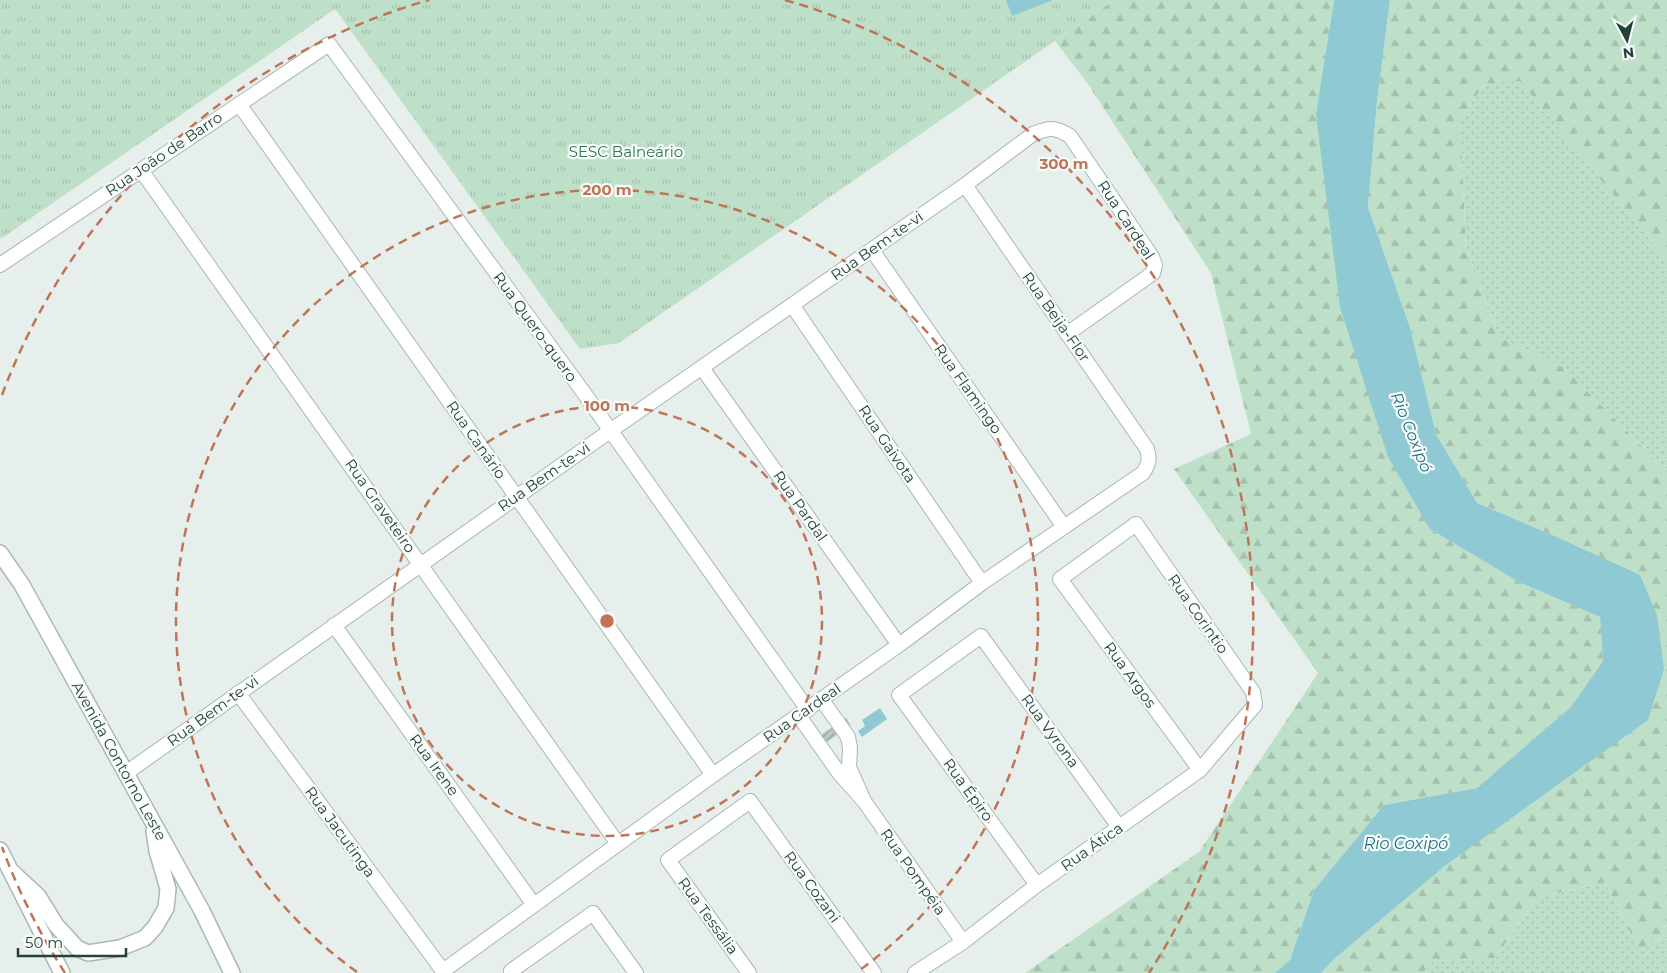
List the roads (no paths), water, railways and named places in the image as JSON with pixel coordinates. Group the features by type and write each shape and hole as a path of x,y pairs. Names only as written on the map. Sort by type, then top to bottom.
{"street":[{"name":"Rua João de Barro","path":"0,265 329,44"},
{"name":"Rua Quero-quero","path":"329,44 610,431 807,710"},
{"name":"Rua Canário","path":"239,104 713,775"},
{"name":"Rua Cardeal","path":"965,185 1034,134 1046,128 1058,129 1070,136 1152,257 1155,265 1153,273 1067,334"},
{"name":"Rua Graveteiro","path":"141,170 618,844"},
{"name":"Rua Bem-te-vi","path":"126,773 610,431 965,185"},
{"name":"Rua Beija-Flor","path":"965,185 1147,449"},
{"name":"Rua Flamingo","path":"872,250 1064,527"},
{"name":"Rua Gaivota","path":"792,305 982,583"},
{"name":"Rua Pardal","path":"702,368 899,645"},
{"name":"Rua Cardeal","path":"443,971 713,775 899,645 982,583 1143,472 1149,465 1147,449"},
{"name":"Rua Corintio","path":"1060,580 1136,524 1253,692 1255,705"},
{"name":"Avenida Contorno Leste","path":"0,553 22,585 202,910 232,973"},
{"name":"Rua Argos","path":"1060,580 1200,770"},
{"name":"Rua Irene","path":"334,625 534,905"},
{"name":"Rua Vyrona","path":"899,695 981,636 1120,827"},
{"name":"Rua Jacutinga","path":"238,693 443,971"},
{"name":"Rua Épiro","path":"899,695 1037,885"},
{"name":"Rua Ática","path":"914,973 962,942 1037,885 1200,770 1255,705"},
{"name":"Rua Pompéia","path":"807,710 847,735 850,753 849,767 864,801"},
{"name":"Rua Pompéia","path":"807,710 827,744 837,770 864,801 962,942"},
{"name":"Rua Cozani","path":"668,860 750,801 874,973"},
{"path":"10,870 38,896 56,925 76,948 88,953 120,948 145,938 155,927 166,908 168,889 157,851 152,821"},
{"path":"0,850 62,973"},
{"name":"Rua Tessália","path":"668,860 749,973"},
{"path":"512,972 593,913 636,973"}],"water":[{"path":"1006,0 1053,0 1012,16"},
{"name":"Rio Coxipó","path":"1334,0 1390,0 1377,101 1368,207 1410,328 1436,434 1477,503 1640,575 1657,615 1664,669 1648,720 1446,865 1333,960 1321,973 1275,973 1290,960 1314,890 1384,805 1477,788 1571,707 1603,661 1600,617 1519,582 1430,529 1388,457 1340,307 1316,114"},
{"path":"880,708 887,719 862,737 858,731 865,726 862,720"}],"park label":[{"name":"SESC Balneário","path":"626,152"}]}
